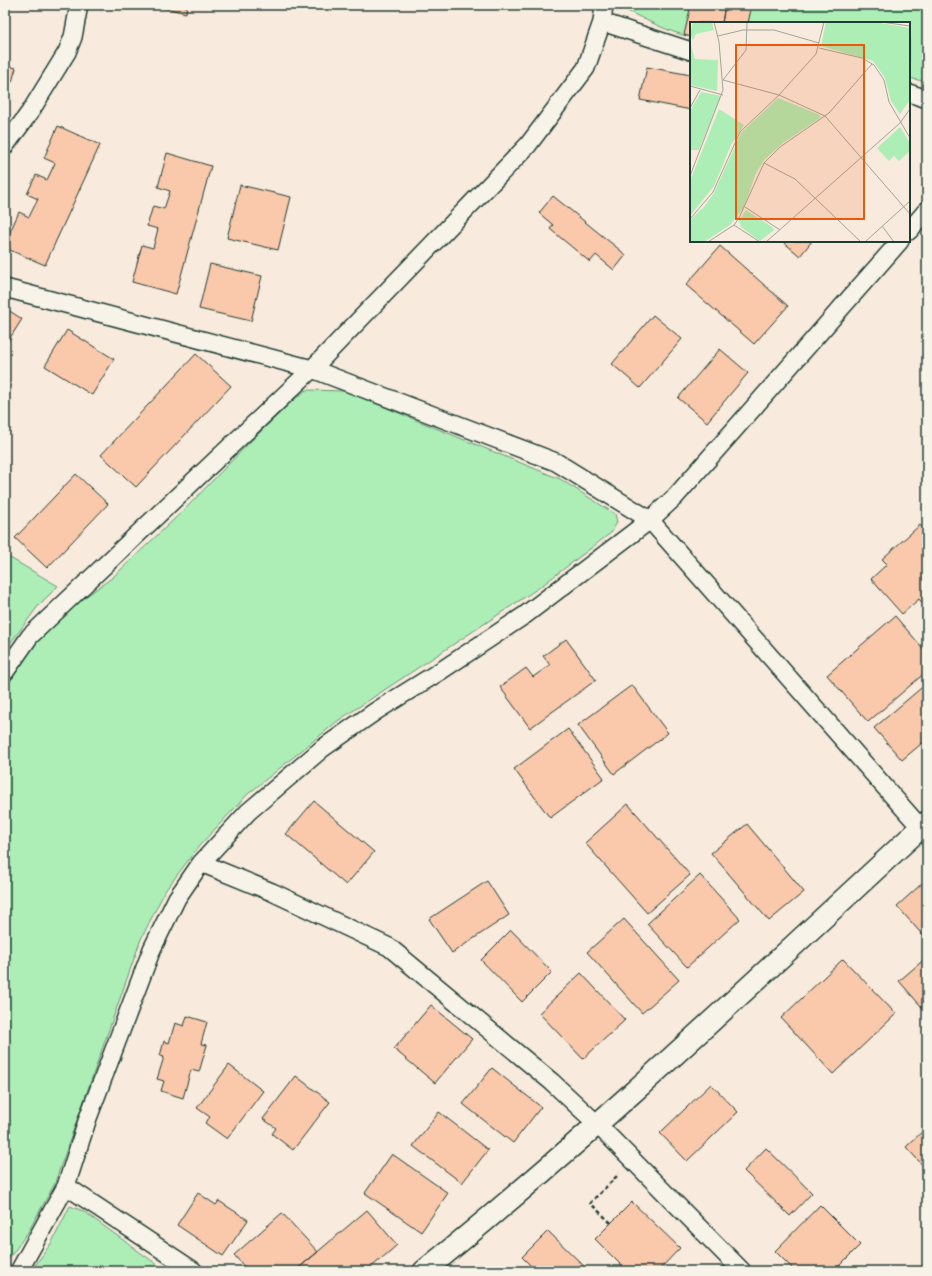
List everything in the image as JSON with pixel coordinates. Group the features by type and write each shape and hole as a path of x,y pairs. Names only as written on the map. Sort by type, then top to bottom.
{"street":[{"path":"5,146 30,112 67,52 73,37 79,5"},
{"path":"5,672 30,636 312,369 528,145 586,68 602,22 604,5"},
{"path":"602,22 690,51"},
{"path":"910,93 927,99"},
{"path":"910,229 927,210"},
{"path":"20,1271 66,1186 88,1118 152,949 177,898 201,863 248,812 323,748 376,711 442,670 525,615 650,520 680,491 899,242"},
{"path":"5,288 312,369 556,462 650,520 925,828 598,1125 424,1271"},
{"path":"201,863 272,892 389,947 546,1077 598,1125 742,1271"},
{"path":"66,1186 194,1271"}],"path":[{"path":"611,1223 590,1203 634,1161"}],"green space":[{"path":"621,5 927,5 927,82 910,78 910,22 690,22 690,37 673,32 621,8"},
{"path":"306,390 345,391 560,479 615,514 617,522 612,532 540,587 339,720 248,794 199,846 165,891 141,939 54,1185 28,1232 5,1264 5,691 35,644 77,603 113,577 186,508 290,403"},
{"path":"5,555 58,586 39,605 5,650"},
{"path":"70,1206 83,1211 166,1271 31,1271 52,1242"}],"building":[{"path":"152,5 187,5 186,13"},
{"path":"691,5 725,5 722,22 690,22 690,37 684,35"},
{"path":"725,5 752,5 748,22 722,22"},
{"path":"5,65 16,68 12,82 6,80 5,82"},
{"path":"647,67 690,75 690,110 640,100"},
{"path":"58,126 100,145 45,265 5,248 5,243 19,212 29,217 38,199 27,194 36,175 47,180 55,163 44,158"},
{"path":"167,153 211,166 176,294 132,282 142,245 153,248 158,229 147,226 153,206 164,209 170,191 158,187"},
{"path":"240,185 291,197 278,250 227,238"},
{"path":"553,196 626,255 614,270 596,255 590,262 550,229 553,225 539,213"},
{"path":"783,242 811,242 800,256"},
{"path":"720,246 788,306 754,344 686,285"},
{"path":"210,264 262,276 251,321 199,309"},
{"path":"5,308 22,319 5,346"},
{"path":"653,315 682,339 640,388 612,364"},
{"path":"67,330 114,359 92,395 45,366"},
{"path":"720,349 748,373 707,422 678,398"},
{"path":"196,354 231,386 136,487 101,455"},
{"path":"76,474 108,504 47,568 15,538"},
{"path":"920,525 926,531 927,530 927,600 923,604 919,599 902,614 871,579 887,564 882,559"},
{"path":"895,616 927,653 927,671 868,722 827,675"},
{"path":"566,639 596,680 530,728 500,687 526,668 533,677 550,665 543,656"},
{"path":"927,683 927,739 902,760 874,728"},
{"path":"632,685 668,733 614,774 578,725"},
{"path":"568,729 604,778 550,818 514,769"},
{"path":"314,801 374,852 346,885 286,834"},
{"path":"628,804 690,875 647,913 585,843"},
{"path":"747,824 804,892 769,921 711,853"},
{"path":"700,875 740,919 687,967 647,924"},
{"path":"927,879 927,940 897,906"},
{"path":"487,881 509,915 452,953 429,919"},
{"path":"624,919 679,980 642,1013 587,952"},
{"path":"511,930 552,972 522,1002 481,960"},
{"path":"927,957 927,1013 899,981"},
{"path":"843,959 896,1014 833,1074 781,1018"},
{"path":"581,973 625,1020 583,1059 539,1013"},
{"path":"431,1005 472,1039 435,1083 394,1049"},
{"path":"187,1016 207,1022 201,1044 207,1045 199,1072 191,1070 183,1098 161,1091 164,1081 157,1079 164,1057 160,1056 164,1041 169,1043 175,1023 184,1026"},
{"path":"229,1065 263,1091 227,1139 205,1123 210,1117 197,1108"},
{"path":"492,1068 541,1107 513,1143 463,1104"},
{"path":"296,1076 330,1102 293,1150 272,1134 276,1128 263,1119"},
{"path":"711,1084 738,1112 687,1161 660,1133"},
{"path":"439,1112 488,1150 462,1183 413,1146"},
{"path":"927,1127 927,1170 906,1147"},
{"path":"766,1148 812,1193 790,1216 744,1171"},
{"path":"392,1154 448,1193 421,1232 365,1193"},
{"path":"198,1193 216,1205 219,1201 248,1220 223,1256 177,1225"},
{"path":"632,1202 680,1248 658,1271 627,1271 595,1239"},
{"path":"820,1205 860,1245 834,1271 795,1271 775,1251"},
{"path":"367,1210 397,1245 367,1271 295,1271"},
{"path":"282,1213 318,1252 295,1271 248,1271 234,1255"},
{"path":"548,1231 589,1271 536,1271 522,1257"}]}
